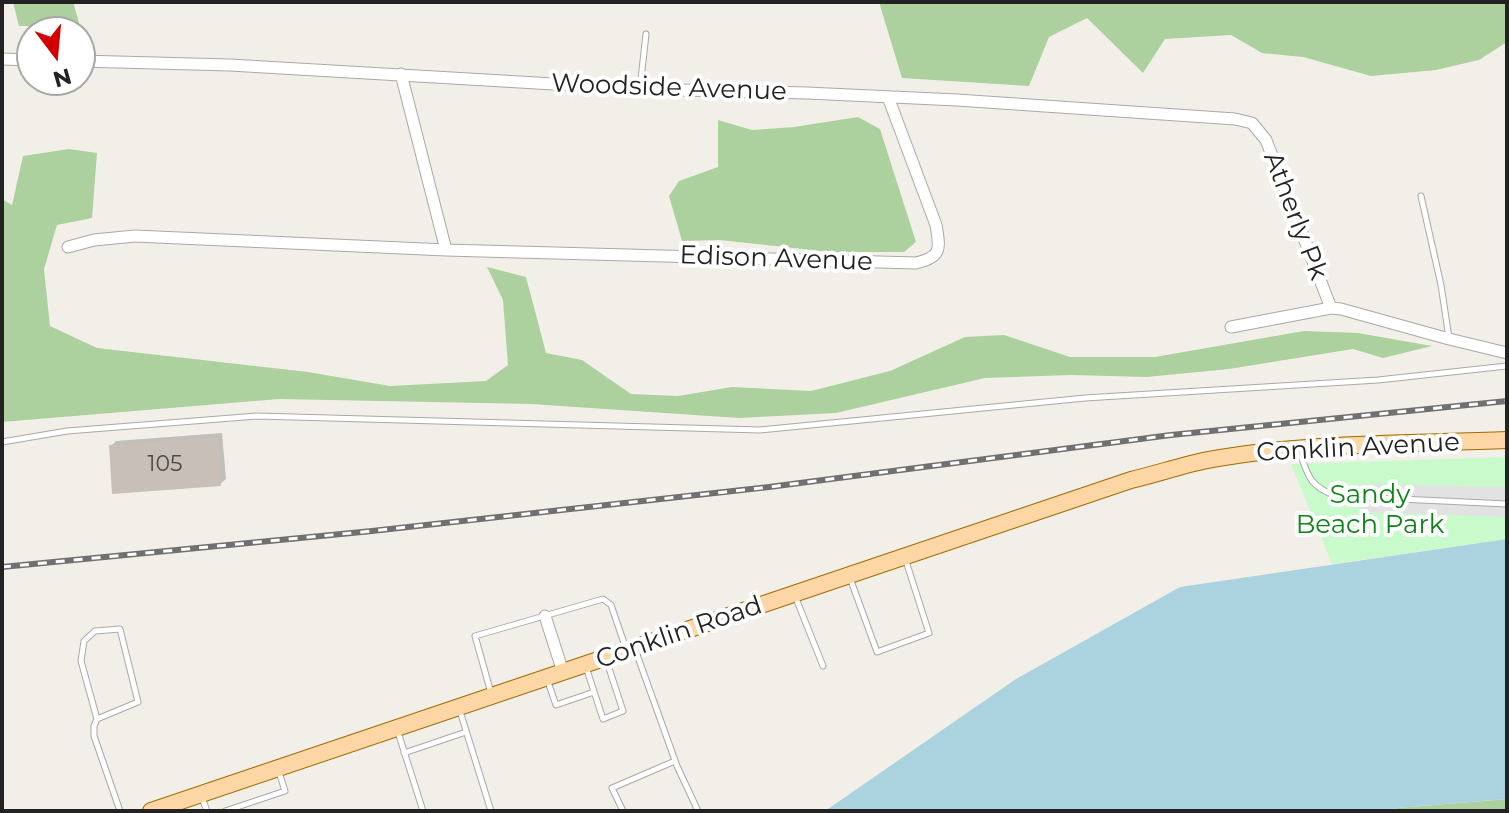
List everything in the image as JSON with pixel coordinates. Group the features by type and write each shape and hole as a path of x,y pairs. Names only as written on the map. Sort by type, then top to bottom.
{"main road":[{"name":"Conklin Avenue","path":"1209,460 1299,449 1507,440"},
{"name":"Conklin Road","path":"151,811 1131,480 1209,460"}],"street":[{"name":"Woodside Avenue","path":"96,61 230,65 639,89 888,97 1235,119 1256,126"},
{"path":"401,74 446,250"},
{"name":"Edison Avenue","path":"68,247 94,240 135,236 446,250 916,263 932,259 937,254 936,225 888,97"},
{"name":"Atherly Pk","path":"1256,126 1266,140 1331,308"},
{"path":"1231,327 1331,308 1507,353"},
{"path":"545,616 563,672"}],"lane":[{"path":"639,89 646,34"},
{"path":"1421,196 1441,285 1449,339"},
{"path":"2,442 67,431 257,416 760,430 1085,398 1378,380 1507,366"},
{"path":"1299,449 1310,481 1319,490 1336,496 1507,504"},
{"path":"849,576 877,652 929,633 905,557"},
{"path":"794,594 823,666"},
{"path":"492,696 475,636 603,599 611,605 698,811"},
{"path":"97,719 138,702 120,629 95,631 84,641 81,661 97,719 94,736 120,811"},
{"path":"585,665 603,719 623,711 605,658"},
{"path":"547,678 556,705 594,692"},
{"path":"459,707 491,811"},
{"path":"397,728 423,811"},
{"path":"404,753 466,732"},
{"path":"623,811 612,788 675,761"},
{"path":"225,811 285,791 278,768"},
{"path":"201,794 207,811"}],"green space":[{"path":"13,2 73,2 77,16 16,16"},
{"path":"879,2 1507,2 1507,42 1479,60 1436,70 1371,76 1303,57 1262,53 1231,35 1165,39 1143,73 1087,18 1049,37 1029,86 902,78"},
{"path":"858,117 880,129 916,242 904,252 830,252 720,240 682,241 669,196 679,181 718,167 718,120 752,130"},
{"path":"69,149 97,153 92,218 57,225 44,269 50,326 97,348 308,372 390,386 486,381 508,365 503,300 487,267 526,277 546,353 582,360 631,394 678,396 732,387 811,391 890,371 965,337 1004,335 1070,357 1155,357 1304,331 1358,333 1432,346 1383,358 1353,349 1229,369 1147,377 1071,375 985,378 836,413 739,418 531,404 279,399 2,422 2,199 12,205 23,156"},
{"name":"Sandy Beach Park","path":"1507,457 1507,539 1332,564 1291,464"},
{"path":"1507,799 1507,811 1386,811 1397,808"}],"shaded area":[{"path":"1359,484 1507,487 1507,517 1363,512"}],"water":[{"path":"1507,539 1507,799 1386,811 825,811 1016,679 1180,587"}],"building":[{"path":"218,438 221,486 112,494 109,445"}],"railway":[{"path":"2,567 372,531 769,487 1171,435 1507,401"}]}
